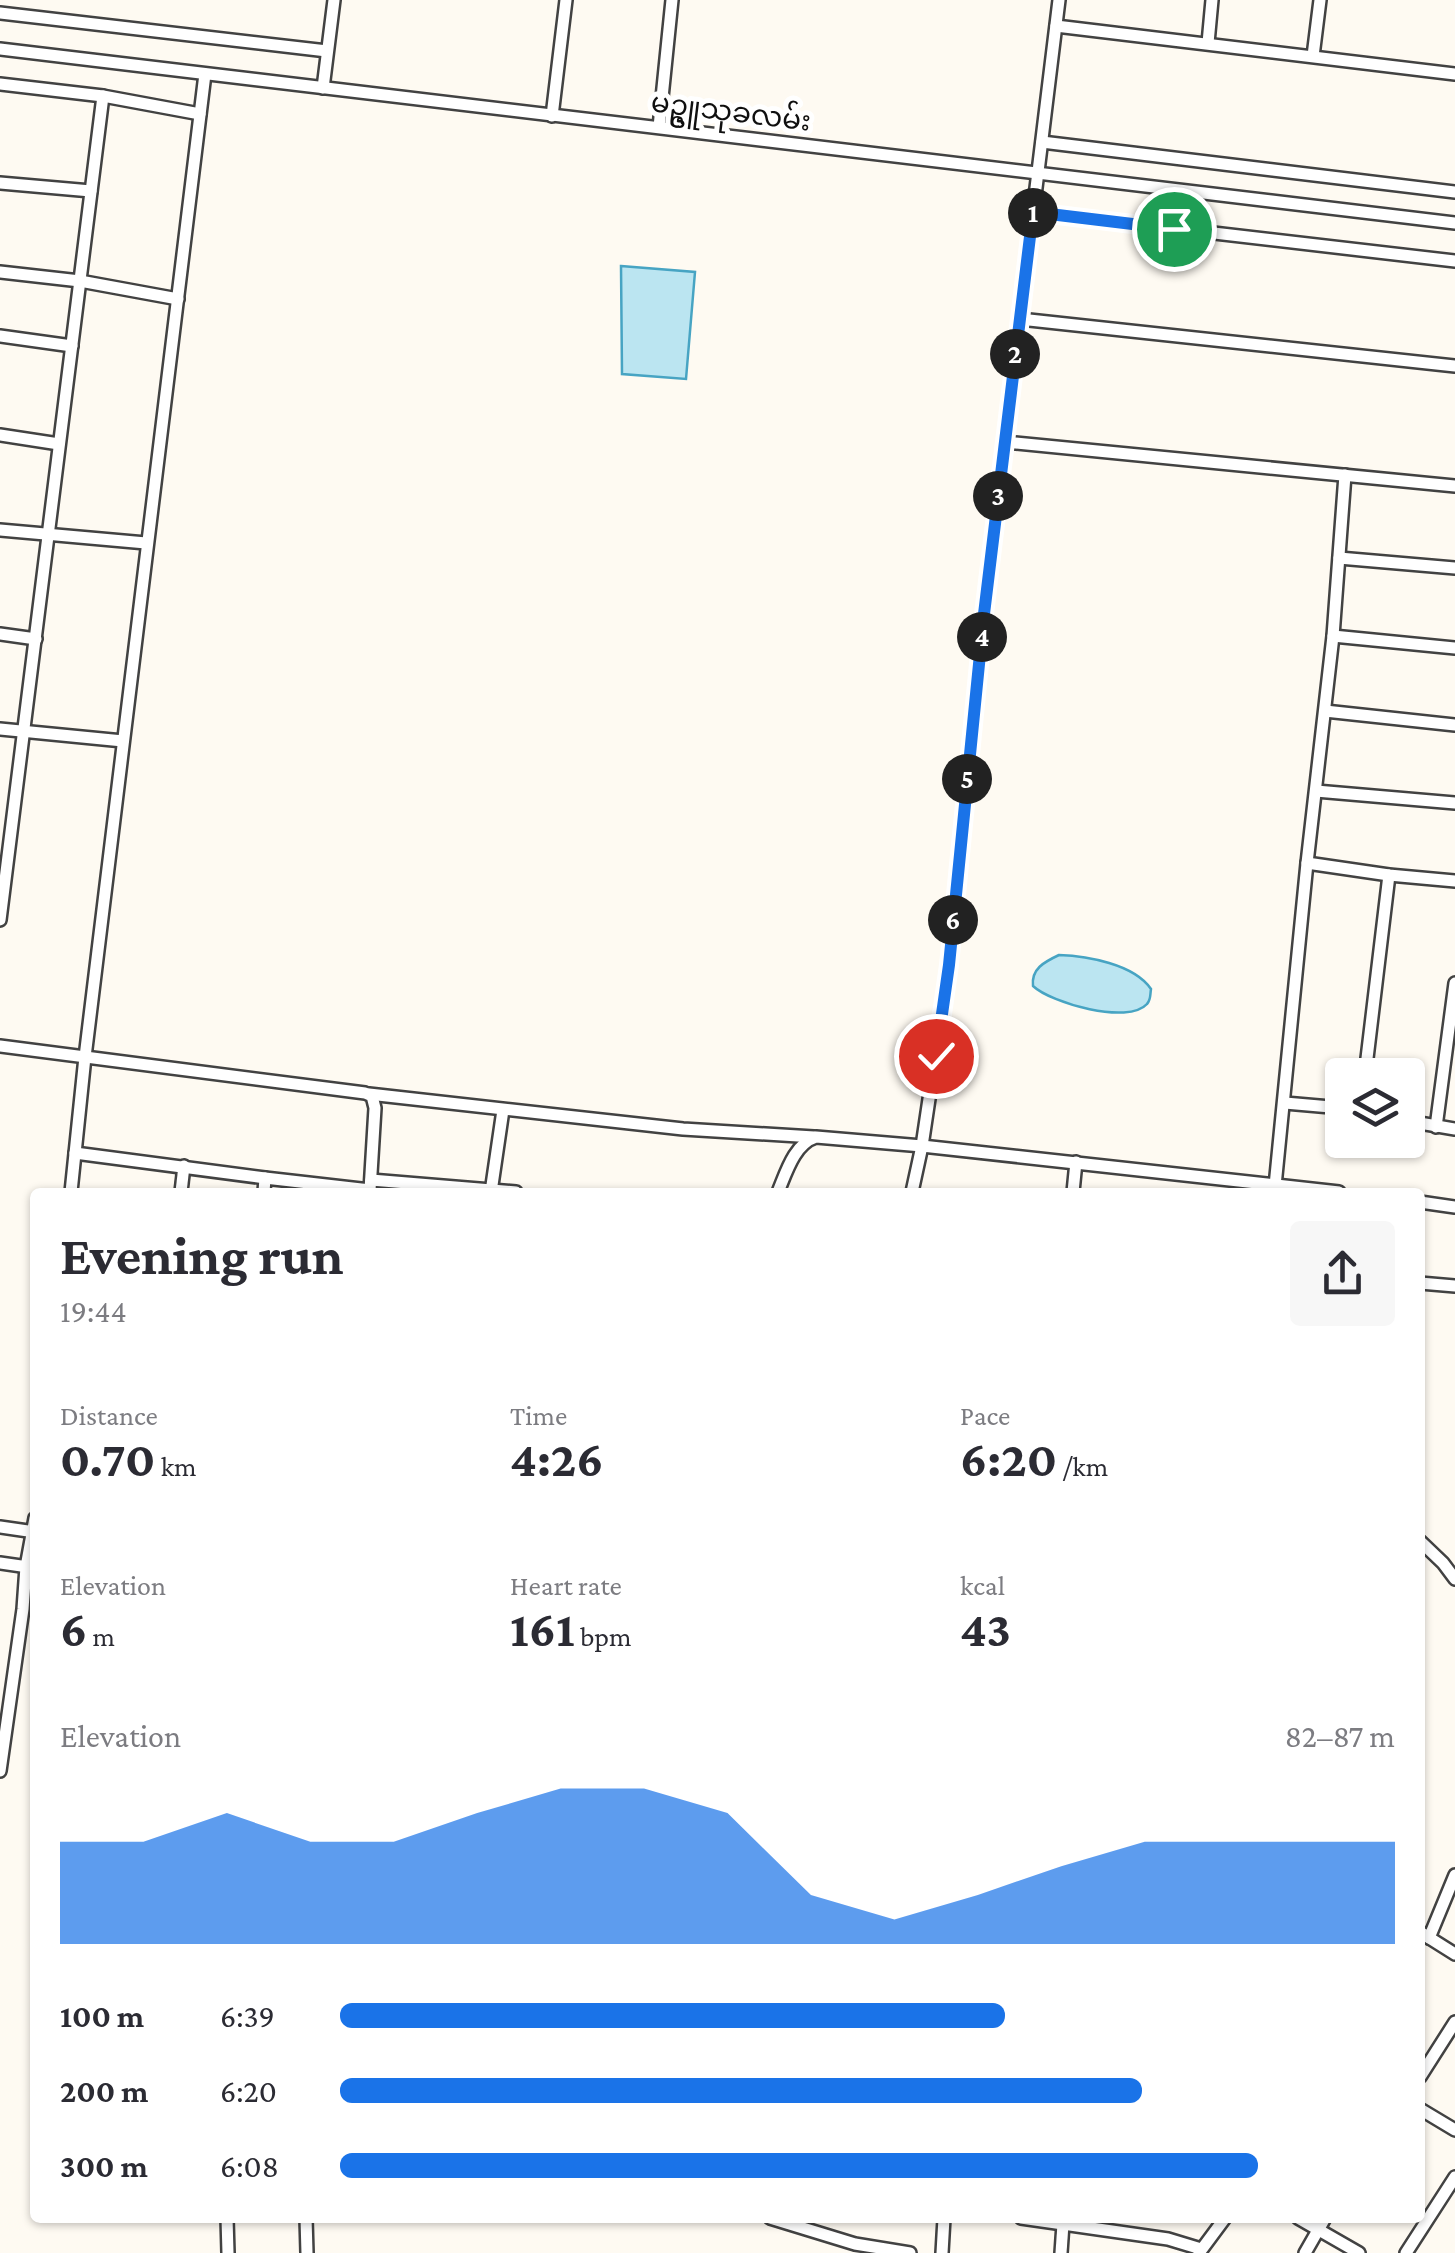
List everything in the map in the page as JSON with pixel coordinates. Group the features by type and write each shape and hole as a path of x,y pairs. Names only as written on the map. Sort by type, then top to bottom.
{"street":[{"path":"323,88 334,0"},
{"path":"552,116 566,0"},
{"path":"658,128 672,0"},
{"path":"913,1188 949,965 984,614 1059,0"},
{"path":"1208,43 1212,0"},
{"path":"1313,56 1320,0"},
{"path":"0,13 328,52"},
{"path":"1056,26 1455,74"},
{"name":"မဥ္ဇူသုခလမ်း","path":"0,50 1455,223"},
{"path":"72,1188 122,741 205,74"},
{"path":"0,84 104,96 200,114"},
{"path":"0,920 4,852 24,732 104,96"},
{"path":"1042,142 1455,192"},
{"path":"0,183 91,191"},
{"path":"1033,212 1455,261"},
{"path":"0,272 178,298"},
{"path":"1020,319 1455,366"},
{"path":"0,336 72,346"},
{"path":"0,435 60,444"},
{"path":"1004,442 1455,486"},
{"path":"1275,1186 1334,636 1344,475"},
{"path":"0,530 146,543"},
{"path":"1339,558 1455,568"},
{"path":"0,634 36,639"},
{"path":"1334,636 1455,648"},
{"path":"1325,710 1455,725"},
{"path":"0,729 122,741"},
{"path":"1316,792 1455,803"},
{"path":"1307,864 1455,881"},
{"path":"1367,1058 1389,876"},
{"path":"1436,1127 1455,983"},
{"path":"0,1046 503,1110 683,1129 922,1146 1296,1188"},
{"path":"76,1153 265,1178 370,1187 375,1108 372,1096 365,1093"},
{"path":"1284,1103 1325,1107"},
{"path":"492,1188 503,1110"},
{"path":"1425,1125 1455,1129"},
{"path":"780,1188 800,1147 816,1137"},
{"path":"1073,1188 1076,1162"},
{"path":"181,1188 184,1166"},
{"path":"264,1188 265,1178"},
{"path":"1425,1203 1455,1207"},
{"path":"1425,1284 1455,1286"},
{"path":"0,1527 30,1531"},
{"path":"1425,1546 1455,1578"},
{"path":"0,1564 30,1567 0,1771"},
{"path":"1425,1933 1455,1875"},
{"path":"1425,1936 1455,1954"},
{"path":"1425,2069 1455,2022"},
{"path":"1425,2112 1455,2130"},
{"path":"1406,2253 1455,2177"},
{"path":"227,2223 228,2253"},
{"path":"306,2223 307,2253"},
{"path":"786,2223 854,2244 910,2253"},
{"path":"942,2253 944,2223"},
{"path":"1056,2223 1168,2240 1200,2251 1220,2223"},
{"path":"1305,2253 1322,2223 1359,2253"},
{"path":"1061,2253 1063,2224"}],"water":[{"path":"621,266 695,272 686,379 622,374"},
{"path":"1059,955 1096,960 1133,973 1151,989 1149,1001 1137,1010 1107,1012 1072,1005 1042,993 1033,986 1034,975 1044,963"}],"route":[{"path":"936,1056 1033,212 1174,229"}]}
